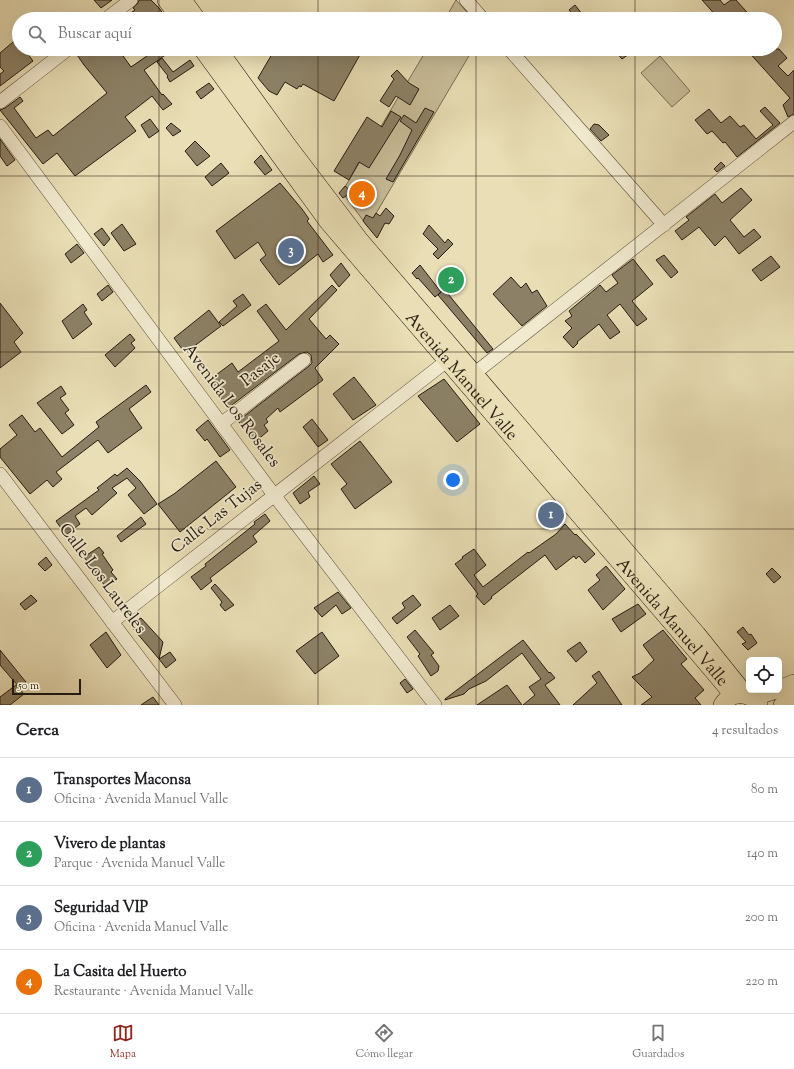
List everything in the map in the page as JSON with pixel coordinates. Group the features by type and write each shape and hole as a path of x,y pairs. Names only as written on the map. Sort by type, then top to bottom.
{"main road":[{"path":"166,0 175,12"},
{"path":"183,0 192,12"},
{"name":"Avenida Manuel Valle","path":"207,56 328,222 453,357 475,373 705,653 728,689 742,700"},
{"name":"Avenida Manuel Valle","path":"223,56 289,147 359,239 453,357 705,653"},
{"path":"782,688 794,683"},
{"path":"742,700 767,693"},
{"path":"782,705 794,697"}],"street":[{"path":"115,12 131,0"},
{"path":"466,0 477,12"},
{"path":"0,102 59,56"},
{"path":"515,56 664,225"},
{"path":"475,373 794,122"},
{"name":"Avenida Los Rosales","path":"0,126 274,495 435,705"},
{"name":"Calle Las Tujas","path":"112,622 453,357"},
{"name":"Pasaje","path":"221,424 304,360"},
{"name":"Calle Los Laureles","path":"0,474 175,705"}],"shaded area":[{"path":"456,0 467,12 449,12"},
{"path":"423,56 469,56 368,227 342,192"},
{"path":"660,56 690,91 672,107 641,73"}],"building":[{"path":"94,0 112,0 101,8"},
{"path":"139,0 151,0 162,12 132,12 135,10 133,8"},
{"path":"702,0 720,0 724,5 731,0 736,0 747,12 713,12"},
{"path":"575,5 580,12 571,12 569,10"},
{"path":"12,43 12,56 29,56 33,61 0,86 0,74 4,71 0,67 0,53"},
{"path":"782,52 787,58 778,66 788,76 794,70 794,114 788,117 783,105 790,98 752,56 782,56"},
{"path":"78,56 123,56 131,67 147,56 164,56 144,70 162,95 163,94 172,104 163,110 152,96 125,117 136,131 75,176 57,153 43,164 0,110 20,97 23,101 14,108 36,138 48,130 53,136 107,93"},
{"path":"271,56 359,56 334,101 303,84 297,89 285,82 277,95 269,91 258,78"},
{"path":"619,56 626,56 622,59"},
{"path":"162,58 173,72 190,60 194,66 170,82 167,77 168,76 157,62"},
{"path":"397,70 409,83 419,89 410,105 396,96 389,107 380,101 394,79 391,76"},
{"path":"209,83 214,89 201,99 196,92"},
{"path":"765,107 780,123 737,157 725,142 723,143 712,131 707,134 695,120 709,109 721,123 730,116 740,127 744,125 756,139 773,125 760,111"},
{"path":"425,108 434,112 393,182 386,179 412,130 400,121 404,115 416,123"},
{"path":"391,111 401,117 369,168 359,162 349,180 334,171 367,117 382,127"},
{"path":"150,119 159,131 149,138 141,125"},
{"path":"171,123 181,131 173,136 166,128"},
{"path":"594,124 599,125 609,135 601,141 590,129"},
{"path":"0,139 15,160 7,166 0,156"},
{"path":"195,141 210,156 197,166 185,151"},
{"path":"261,155 272,170 265,175 254,162"},
{"path":"721,162 725,166 717,172 714,169"},
{"path":"221,163 229,173 212,186 205,177"},
{"path":"280,183 302,209 309,219 307,221 333,255 323,262 318,254 279,285 260,260 266,255 258,242 235,259 216,231"},
{"path":"345,186 352,192 343,198 339,193"},
{"path":"741,188 752,200 730,220 744,237 754,229 761,237 739,254 725,236 715,246 699,227 682,240 675,231 689,220 686,217 715,194 722,203"},
{"path":"386,208 394,216 389,224 385,223 377,238 363,221 366,215 373,218 376,213 380,216"},
{"path":"122,224 136,244 124,251 111,233"},
{"path":"429,225 445,243 448,239 453,244 438,259 433,254 438,249 423,234"},
{"path":"102,228 110,239 104,246 94,234"},
{"path":"77,244 84,253 71,263 65,254"},
{"path":"664,255 678,272 671,278 656,260"},
{"path":"771,256 780,267 761,281 752,270"},
{"path":"633,259 653,284 632,301 647,319 637,326 620,304 607,315 620,332 610,339 599,324 577,342 578,343 573,348 563,337 572,328 565,321 572,316 569,311 600,285 606,292 618,283 612,275"},
{"path":"341,263 350,275 339,287 330,275"},
{"path":"420,265 441,292 435,297 412,273"},
{"path":"511,277 521,288 526,283 532,293 537,290 547,306 522,326 493,294"},
{"path":"108,285 113,292 102,301 97,294"},
{"path":"332,285 337,290 309,319 326,339 330,335 339,344 315,368 323,380 280,412 278,408 266,419 268,422 264,425 268,431 255,442 238,421 309,366 312,363 311,355 307,352 299,354 228,408 208,381 232,363 238,372 279,341 257,311 266,304 286,330"},
{"path":"444,289 493,349 487,353 438,295"},
{"path":"243,294 251,305 223,326 219,322 237,306 233,301"},
{"path":"0,303 23,333 14,342 21,352 0,368"},
{"path":"83,304 87,310 84,312 92,324 73,339 62,321"},
{"path":"209,310 221,326 185,353 174,338"},
{"path":"130,334 135,340 131,343 135,348 115,367 105,355"},
{"path":"354,377 376,405 353,420 333,394"},
{"path":"444,379 480,424 457,442 418,396"},
{"path":"146,385 151,392 129,409 142,428 108,453 98,440 56,472 62,479 53,487 47,480 30,494 0,457 0,449 17,435 9,425 22,415 35,432 40,428 62,457 99,427 96,422"},
{"path":"61,386 66,394 60,398 69,410 65,413 74,425 62,434 37,403"},
{"path":"312,419 328,440 318,447 303,427"},
{"path":"208,420 230,450 220,457 207,439 205,441 196,430"},
{"path":"360,441 392,482 355,509 341,489 347,484 331,464"},
{"path":"216,461 236,487 180,532 158,504 174,494"},
{"path":"127,468 140,481 157,504 144,514 128,495 136,488 127,478 112,488 117,493 92,515 86,508 75,516 80,524 66,535 56,521 99,490 97,488 115,474 117,476"},
{"path":"314,476 320,484 308,492 310,497 300,504 293,493"},
{"path":"265,514 270,521 253,536 257,542 210,578 212,581 201,590 191,577 206,566 205,564 255,524 254,522"},
{"path":"141,517 146,524 121,542 117,536"},
{"path":"565,524 595,554 585,563 579,556 576,559 574,556 556,570 545,555 491,597 492,598 484,605 476,596 478,594 455,564 474,549 486,565 474,575 483,587 528,552 529,553 556,534"},
{"path":"99,547 113,570 111,572 117,579 105,586 84,557"},
{"path":"46,557 52,565 45,571 38,564"},
{"path":"606,566 625,589 603,610 588,590 600,580 596,575"},
{"path":"772,568 781,577 774,583 766,574"},
{"path":"215,584 234,605 225,611 220,605 222,602 211,588"},
{"path":"338,592 351,608 342,614 336,605 322,617 314,608"},
{"path":"31,595 37,601 25,610 20,604"},
{"path":"413,595 421,605 397,624 392,618 405,608 402,603"},
{"path":"638,604 646,614 621,632 612,619"},
{"path":"450,605 459,616 440,630 432,618"},
{"path":"141,618 163,642 159,659 130,625"},
{"path":"743,627 749,635 751,634 757,643 748,650 742,644 746,642 737,632"},
{"path":"415,630 434,653 431,655 439,666 438,671 431,676 418,656 420,654 407,637"},
{"path":"663,630 687,659 681,664 704,690 695,698 701,705 641,705 652,697 632,677 640,673 654,660 643,645"},
{"path":"106,632 121,655 107,668 90,645"},
{"path":"322,632 339,656 315,674 296,651"},
{"path":"523,640 549,673 550,672 555,678 545,685 560,705 523,705 535,695 529,687 541,679 522,653 486,681 469,689 464,694 445,700 445,699"},
{"path":"580,642 587,652 576,662 567,651"},
{"path":"0,650 26,682 19,687 0,665"},
{"path":"170,652 176,660 166,668 159,659"},
{"path":"599,671 622,705 573,705 597,683 592,676"},
{"path":"405,679 413,689 407,693 400,683"},
{"path":"16,685 24,694 10,705 0,705 0,697"},
{"path":"507,685 522,705 477,705"},
{"path":"153,697 159,705 141,705"}],"place":[{"name":"La Casita del Huerto","path":"362,194"},
{"name":"Seguridad VIP","path":"291,251"},
{"name":"Vivero de plantas","path":"451,280"},
{"name":"Transportes Maconsa","path":"551,515"}]}
